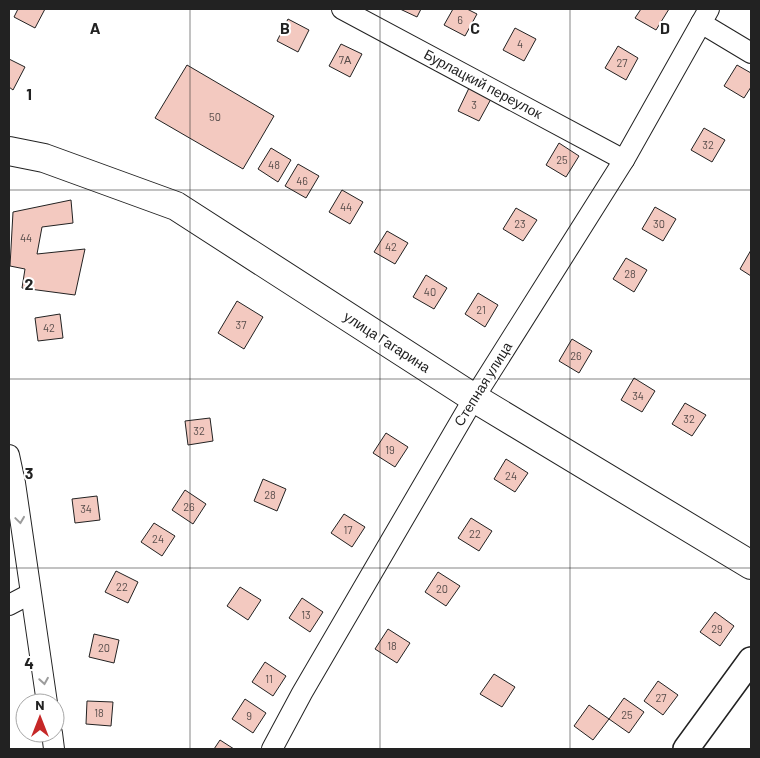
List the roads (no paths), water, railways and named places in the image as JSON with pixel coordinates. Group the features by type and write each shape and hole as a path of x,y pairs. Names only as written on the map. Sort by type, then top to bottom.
{"main road":[{"name":"улица Гагарина","path":"9,151 44,158 176,206 474,398 751,565"}],"street":[{"name":"Бурлацкий переулок","path":"342,9 624,160"},
{"name":"Степная улица","path":"272,749 302,693 474,398 624,160 706,16 751,52"},
{"path":"9,455 15,483 45,693"},
{"path":"9,605 30,594"},
{"path":"686,749 751,660"}]}
